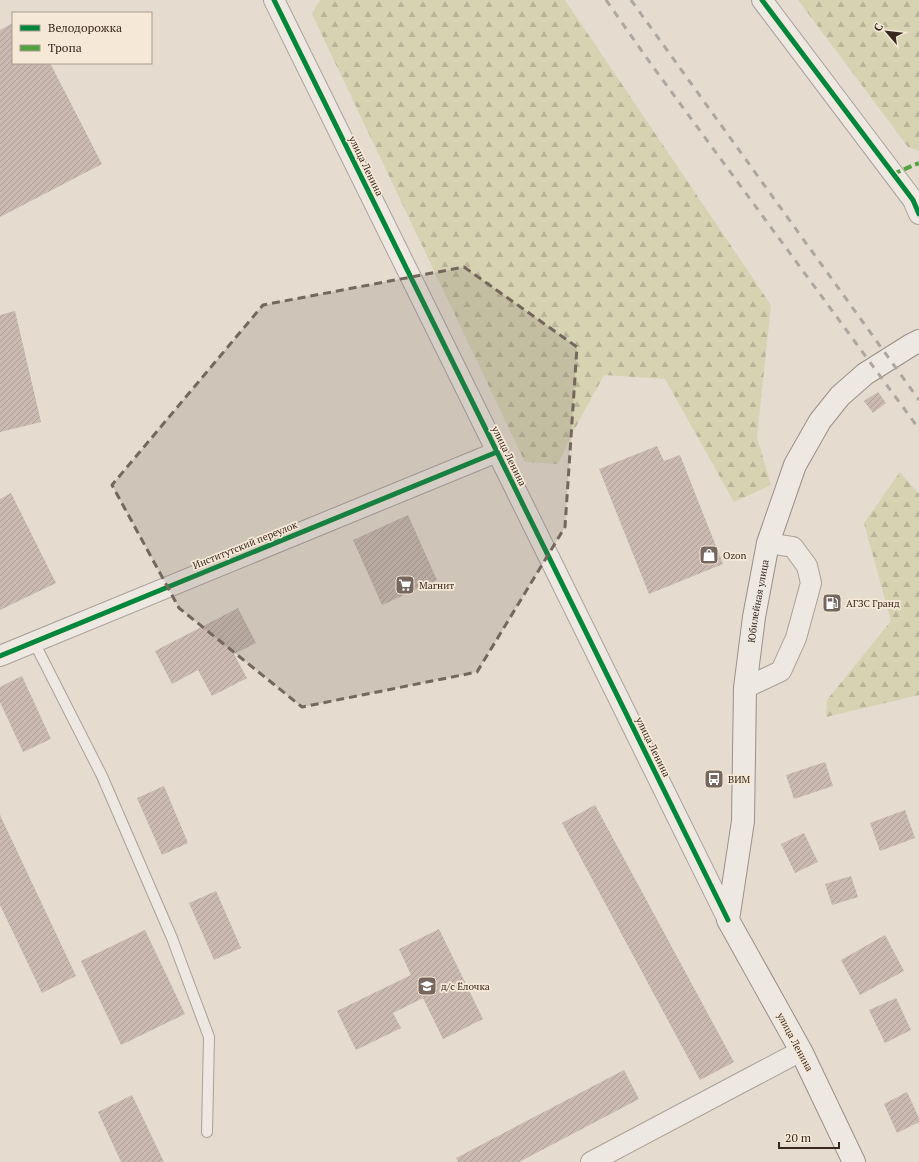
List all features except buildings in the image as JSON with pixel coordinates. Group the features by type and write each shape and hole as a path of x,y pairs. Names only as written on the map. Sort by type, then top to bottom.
{"main road":[{"name":"Юбилейная улица","path":"728,920 743,821 745,688 754,617 768,543 795,465 820,421 840,396 865,374 919,341"},
{"name":"улица Ленина","path":"728,920 801,1051 854,1162"}],"street":[{"name":"улица Ленина","path":"274,0 728,920"},
{"path":"762,0 913,200 919,214"},
{"name":"Институтский переулок","path":"0,656 497,452"},
{"path":"745,688 781,671 796,638 811,583 807,566 793,547 768,543"},
{"path":"591,1162 801,1051"}],"lane":[{"path":"34,642 102,776 172,938 209,1037 207,1132"}],"highlighted area":[{"path":"464,267 577,347 565,527 477,672 302,707 179,608 112,485 263,305"}],"green space":[{"path":"320,0 565,0 771,305 757,437 771,485 734,502 665,379 604,375 572,434 558,464 525,462 312,14"},
{"path":"798,0 919,0 919,151 908,147"},
{"path":"900,472 919,494 919,695 826,717 827,700 891,621 864,523"}],"railway":[{"path":"606,0 651,64 919,429"},
{"path":"631,0 919,400"}],"marked path":[{"path":"893,174 919,163"}],"cycle path":[{"path":"274,0 728,920"},
{"path":"762,0 913,200 919,214"},
{"path":"0,656 497,452"}],"place":[{"name":"Ozon","path":"709,555"},
{"name":"Магнит","path":"405,585"},
{"name":"АГЗС Гранд","path":"832,603"},
{"name":"ВИМ","path":"714,779"},
{"name":"д/с Ёлочка","path":"427,986"}]}
